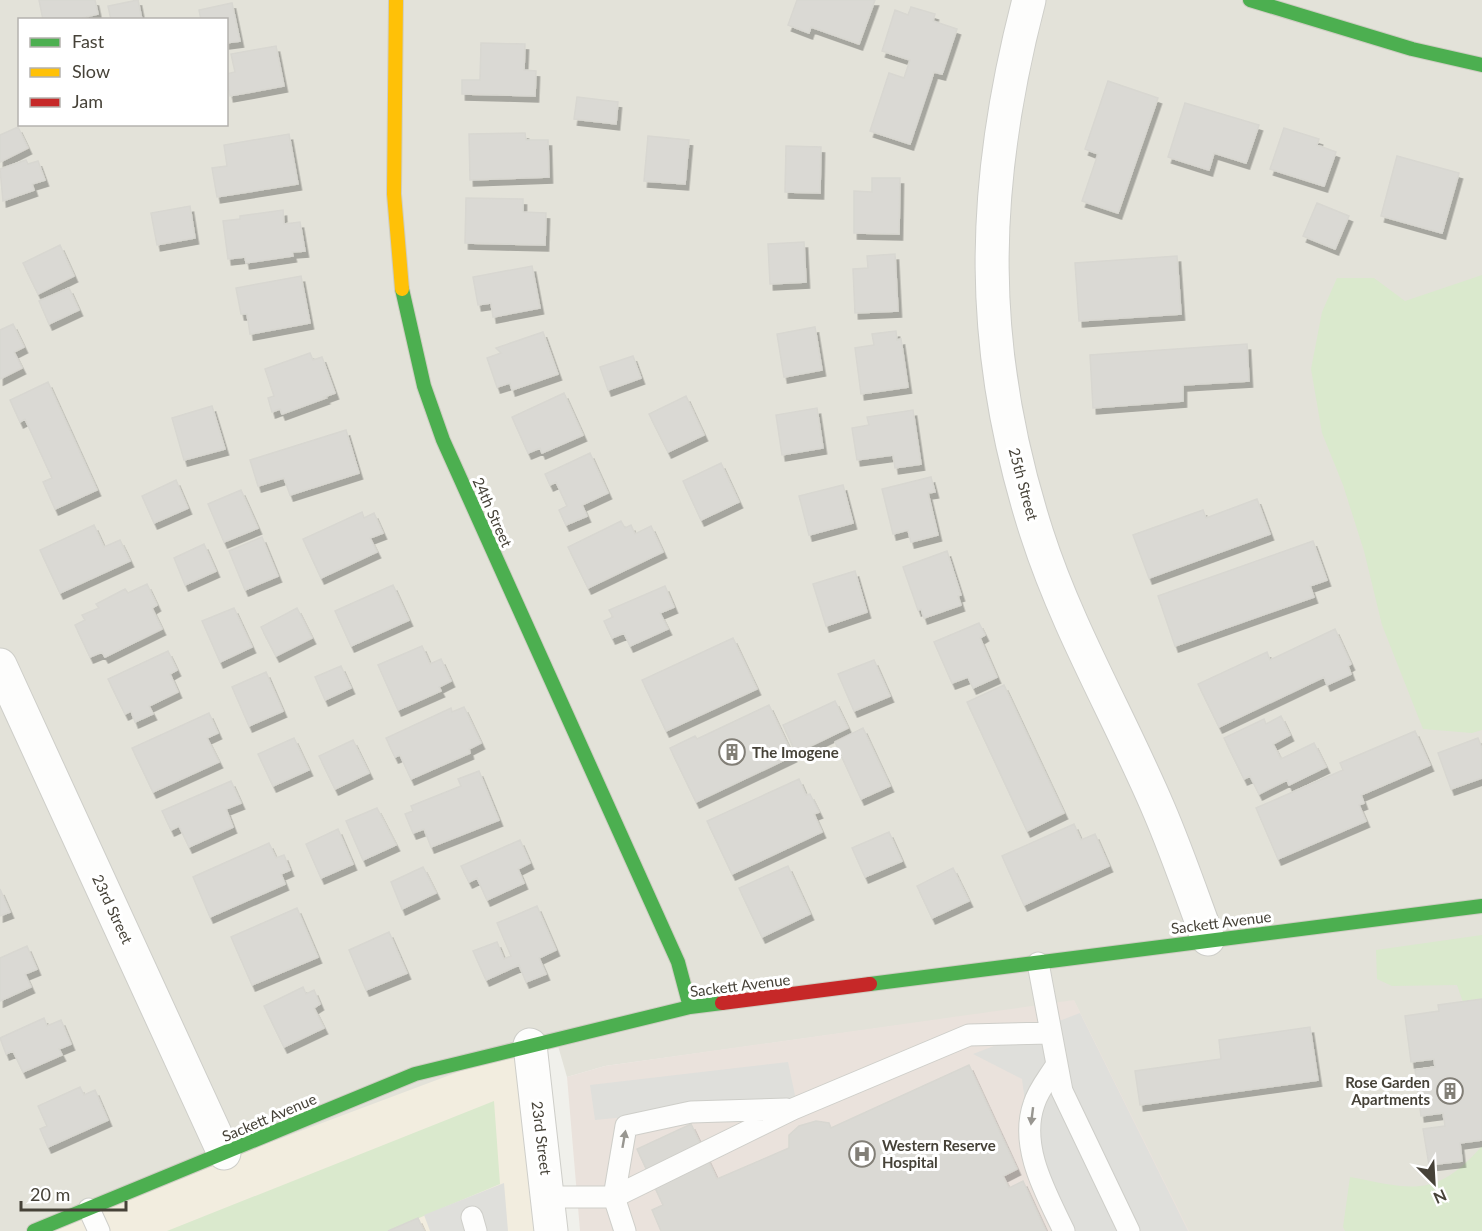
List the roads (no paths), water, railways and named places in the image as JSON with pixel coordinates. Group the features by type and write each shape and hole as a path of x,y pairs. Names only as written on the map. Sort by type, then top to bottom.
{"street":[{"name":"24th Street","path":"396,0 393,103 395,221 406,305 424,386 464,488 678,962 690,1007"},
{"name":"25th Street","path":"1029,0 1000,134 995,186 991,290 998,376 1015,458 1038,536 1067,613 1160,811 1208,939"},
{"path":"1250,0 1413,49 1482,65"},
{"name":"23rd Street","path":"0,665 224,1154"},
{"name":"Sackett Avenue","path":"34,1231 415,1074 690,1007 1208,939 1482,906"},
{"name":"23rd Street","path":"530,1045 549,1197 551,1231"}],"lane":[{"path":"1038,963 1062,1092 1129,1231"},
{"path":"549,1197 614,1197 793,1109 969,1035 1051,1033"},
{"path":"1057,1064 1034,1104 1030,1135 1036,1172 1064,1231"},
{"path":"625,1231 614,1197 626,1126 691,1112 793,1109"},
{"path":"89,1209 99,1231"}],"place":[{"name":"The Imogene","path":"732,752"},
{"name":"Rose Garden Apartments","path":"1450,1091"},
{"name":"Western Reserve Hospital","path":"862,1154"}]}
